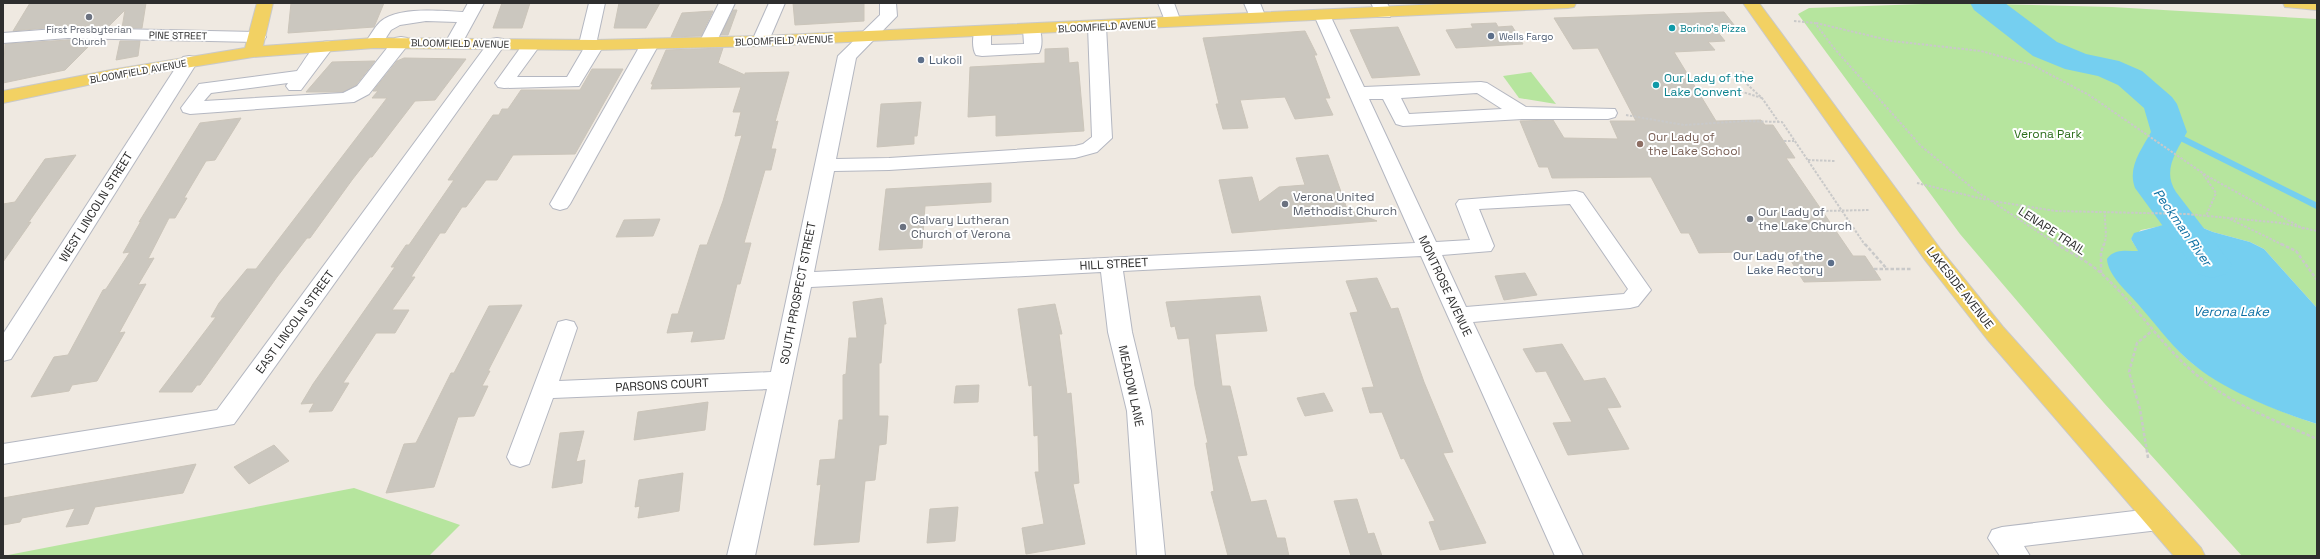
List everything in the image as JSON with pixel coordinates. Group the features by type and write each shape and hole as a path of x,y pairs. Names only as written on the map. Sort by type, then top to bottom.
{"main road":[{"path":"255,44 265,3"},
{"name":"BLOOMFIELD AVENUE","path":"1032,29 1173,22 1255,11 1322,15 1381,8 1558,3"},
{"name":"LAKESIDE AVENUE","path":"1751,3 1938,261 1996,333 2191,556"},
{"path":"2291,3 2317,5"},
{"name":"BLOOMFIELD AVENUE","path":"3,97 189,61 255,44 325,46 401,42 592,45 761,42 982,32"}],"street":[{"path":"532,44 504,83 573,82 592,45 597,3"},
{"path":"708,43 727,3"},
{"path":"761,42 777,3"},
{"name":"SOUTH PROSPECT STREET","path":"741,556 781,380 847,56 889,16 888,3"},
{"path":"1166,3 1173,22"},
{"path":"454,43 472,10"},
{"path":"374,43 387,26 398,20 472,10"},
{"name":"MONTROSE AVENUE","path":"1322,15 1569,556"},
{"path":"824,165 897,163 1088,150 1102,138 1097,26"},
{"path":"982,32 982,51 1033,49 1032,29"},
{"name":"PINE STREET","path":"3,38 68,33 255,44"},
{"path":"305,75 205,88 190,108 347,98 363,90 401,42"},
{"name":"EAST LINCOLN STREET","path":"3,454 225,418 498,43"},
{"path":"560,204 650,44"},
{"path":"281,102 305,75 325,46"},
{"name":"WEST LINCOLN STREET","path":"3,353 189,61"},
{"path":"1358,93 1389,93 1481,87 1522,113"},
{"path":"1389,93 1403,120 1522,113 1608,113"},
{"name":"HILL STREET","path":"801,280 1483,246 1466,204 1576,196 1640,290 1630,301 1460,315"},
{"name":"MEADOW LANE","path":"1111,264 1120,332 1139,411 1151,556"},
{"path":"520,457 566,328"},
{"name":"PARSONS COURT","path":"544,390 781,380"},
{"path":"2016,556 2002,538 2159,519"}],"path":[{"path":"1794,21 1815,23 1891,41 1976,50 2032,65 2080,89 2174,155 2224,187 2304,228"},
{"name":"LENAPE TRAIL","path":"1815,23 1833,47 1921,146 1989,200 2100,274 2133,307 2152,331 2193,372 2227,398 2257,413 2317,439"},
{"path":"1727,76 1738,76 1744,71"},
{"path":"1738,76 1762,98 1778,121"},
{"path":"1698,90 1736,90 1762,98"},
{"path":"1608,113 1682,125 1729,123 1742,119 1782,122 1870,253 1887,269"},
{"path":"1784,141 1794,141"},
{"path":"1808,160 1835,161"},
{"path":"2202,173 2216,193 2206,216"},
{"path":"1917,183 1989,200 2056,211 2186,214 2282,224 2317,231"},
{"path":"1822,211 1870,210"},
{"path":"2100,274 2101,252 2107,237 2104,225 2105,211"},
{"path":"2228,218 2296,252 2317,280"},
{"path":"1874,269 1912,269"},
{"path":"2148,458 2140,409 2129,372 2137,342 2152,331"}],"green space":[{"name":"Verona Park","path":"1952,3 2112,7 2317,19 2317,308 2264,249 2250,242 2213,232 2198,226 2192,220 2141,230 2131,239 2139,252 2129,251 2166,334 2178,350 2193,364 2234,390 2278,410 2317,424 2317,556 2242,556 2104,403 1960,234 1798,14 1809,8"},
{"path":"1531,72 1556,104 1519,98 1503,76"},
{"path":"354,488 460,525 429,556 3,556"}],"water":[{"name":"Verona Lake","path":"2164,219 2192,220 2198,226 2213,232 2250,242 2264,249 2317,308 2317,424 2248,398 2200,370 2174,346 2115,278 2108,265 2107,259 2110,255 2121,251 2138,251 2131,239 2134,233 2163,225"}],"building":[{"path":"30,3 146,3 142,28 122,28 125,10 108,27 68,26 13,31"},
{"path":"291,3 384,3 374,27 288,33"},
{"path":"502,3 530,3 522,28 493,28"},
{"path":"619,3 660,3 646,28 614,28"},
{"path":"793,3 864,3 864,21 795,25"},
{"path":"733,10 737,10 728,35 721,35"},
{"path":"713,11 701,36 671,37 682,13"},
{"path":"1724,12 1738,30 1716,30 1725,41 1708,42 1715,50 1674,52 1716,121 1761,120 1765,125 1773,125 1795,158 1786,158 1853,256 1865,256 1881,280 1804,282 1785,251 1699,253 1689,233 1681,233 1651,177 1552,178 1548,167 1539,167 1520,121 1553,120 1564,138 1618,139 1610,121 1636,121 1598,48 1573,49 1554,18"},
{"name":"Wells Fargo","path":"1496,23 1498,27 1512,26 1523,44 1456,48 1446,30 1473,28 1471,24"},
{"path":"1398,27 1420,75 1372,78 1350,30"},
{"path":"1305,31 1317,55 1314,55 1330,98 1325,98 1333,115 1295,119 1285,97 1240,100 1248,128 1223,129 1216,104 1219,104 1203,38"},
{"path":"95,40 65,70 3,83 5,44"},
{"path":"120,41 140,41 138,56 116,60"},
{"path":"723,48 718,63 745,75 745,73 789,72 775,122 778,121 771,149 776,149 771,170 765,170 744,243 751,243 740,284 737,284 724,339 691,342 694,331 667,333 672,314 678,314 700,245 707,245 723,201 742,135 735,136 741,112 733,112 741,87 651,89 653,84 651,84 666,50"},
{"path":"1068,48 1069,63 1078,62 1084,131 996,136 996,115 968,117 970,67 1045,63 1045,49"},
{"path":"404,58 466,59 435,100 415,101 372,157 370,157 352,180 310,238 307,238 277,277 200,385 197,385 192,392 159,392 216,317 211,317 219,303 247,269 256,269 387,98 372,98 378,91 373,91 397,61"},
{"path":"375,61 356,85 343,92 306,92 332,62"},
{"path":"592,69 623,69 575,154 513,155 497,180 486,180 466,207 462,207 445,233 440,233 411,277 415,277 392,310 409,310 395,333 376,333 343,383 349,383 332,411 309,412 314,403 301,404 313,384 395,267 391,267 406,245 409,245 454,180 448,180 493,115 499,115 502,109 508,109 521,90 580,90"},
{"path":"921,102 917,136 914,136 914,144 877,147 881,104"},
{"path":"241,118 215,160 206,161 184,198 187,198 175,218 169,218 148,259 154,258 138,285 146,284 119,333 125,332 97,381 72,385 69,391 31,397 54,357 68,355 103,290 106,289 130,252 123,253 141,221 139,222 200,123"},
{"path":"76,155 28,223 31,222 3,262 3,204 15,202 45,159"},
{"name":"Verona United Methodist Church","path":"1328,155 1347,209 1377,221 1232,233 1219,180 1252,177 1259,202 1279,187 1305,185 1296,158"},
{"name":"Calvary Lutheran Church of Verona","path":"991,183 991,202 925,206 922,248 879,250 886,189"},
{"path":"660,219 653,236 616,237 624,220"},
{"path":"1525,273 1537,295 1504,300 1495,276"},
{"path":"1377,278 1391,309 1398,308 1424,382 1453,452 1443,453 1486,543 1440,550 1429,522 1435,521 1404,458 1401,459 1382,412 1370,413 1362,388 1374,387 1350,313 1358,312 1346,281"},
{"path":"1260,296 1267,331 1215,334 1222,386 1230,386 1247,455 1237,456 1251,502 1266,500 1277,538 1285,538 1289,556 1228,556 1211,492 1214,491 1206,443 1208,443 1195,386 1189,338 1178,339 1175,326 1171,327 1166,302"},
{"path":"882,298 886,324 884,324 881,363 879,363 879,416 888,416 886,444 879,445 875,480 865,481 859,542 814,545 821,484 817,485 820,460 835,459 839,420 843,420 843,375 846,374 849,338 857,338 853,302"},
{"path":"1055,304 1062,334 1059,334 1067,394 1071,393 1079,483 1073,484 1085,544 1026,554 1022,528 1044,524 1035,472 1039,472 1038,435 1034,436 1032,385 1029,386 1018,309"},
{"path":"522,305 488,371 490,371 482,386 488,386 474,416 458,417 434,487 386,493 404,444 416,443 451,373 454,373 489,306"},
{"path":"1562,344 1584,381 1605,378 1621,407 1607,408 1629,449 1568,455 1553,423 1572,422 1546,371 1536,372 1523,349"},
{"path":"979,385 978,402 954,403 956,386"},
{"path":"1324,393 1333,411 1305,416 1297,398"},
{"path":"708,402 705,430 634,440 638,412"},
{"path":"584,431 576,462 585,460 582,483 552,488 560,433"},
{"path":"274,445 289,461 249,484 234,467"},
{"path":"196,464 183,493 95,507 88,524 66,527 75,508 22,518 20,522 3,525 3,498"},
{"path":"683,473 679,511 638,518 640,506 635,507 639,480"},
{"path":"1357,499 1368,534 1374,533 1382,556 1351,556 1334,501"},
{"path":"958,507 955,541 927,543 930,509"}],"waterway":[{"name":"Peckman River","path":"1985,3 2045,49 2077,62 2107,68 2130,78 2160,104 2169,132 2159,149 2154,162 2151,180 2154,188 2161,198 2212,265"},
{"path":"2169,132 2317,206"}],"place":[{"name":"First Presbyterian Church","path":"89,17"},
{"name":"Borino's Pizza","path":"1672,28"},
{"name":"Wells Fargo","path":"1491,36"},
{"name":"Lukoil","path":"921,60"},
{"name":"Our Lady of the Lake Convent","path":"1656,85"},
{"name":"Our Lady of the Lake School","path":"1640,144"},
{"name":"Verona United Methodist Church","path":"1285,204"},
{"name":"Our Lady of the Lake Church","path":"1750,219"},
{"name":"Calvary Lutheran Church of Verona","path":"903,227"},
{"name":"Our Lady of the Lake Rectory","path":"1831,263"}]}
